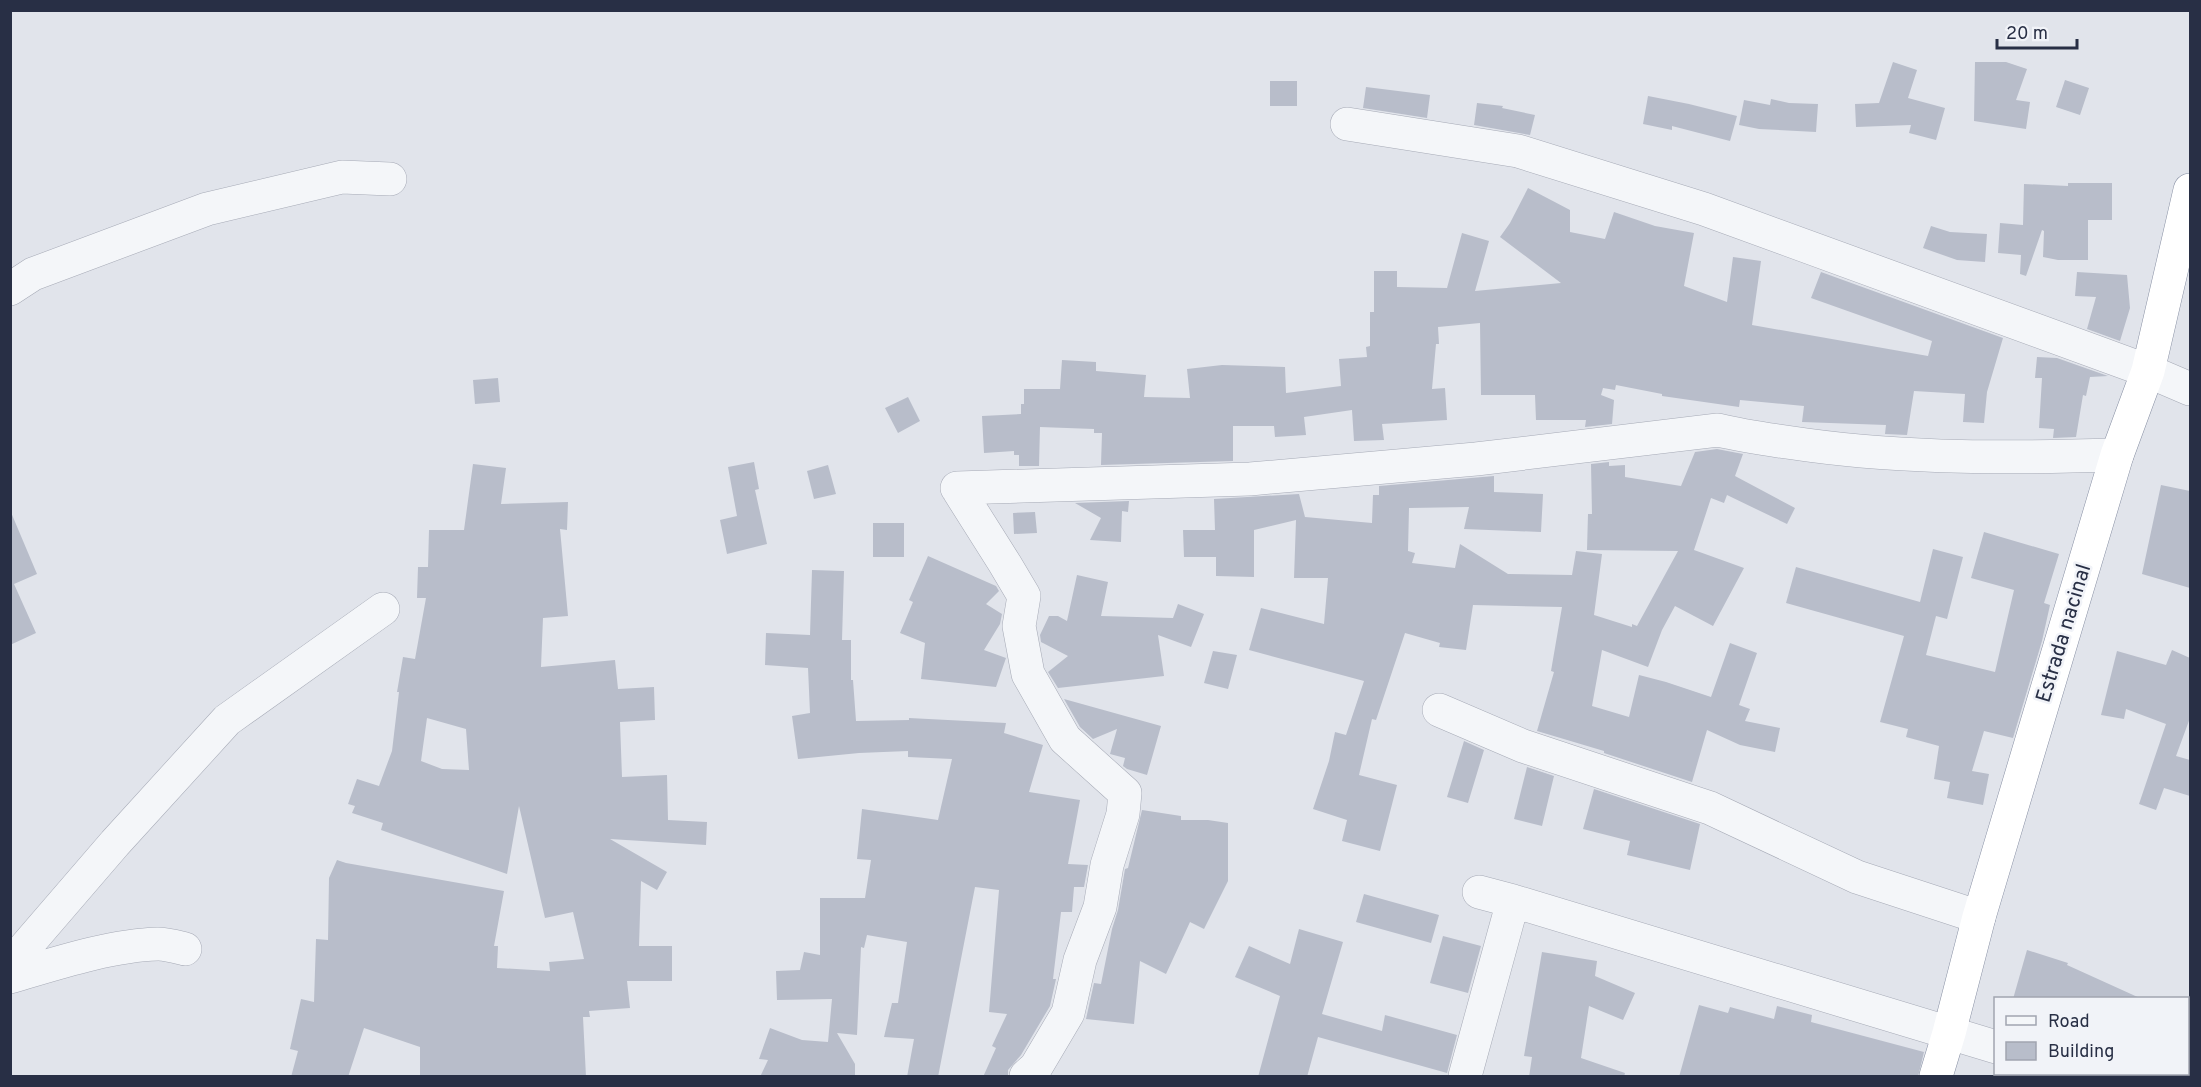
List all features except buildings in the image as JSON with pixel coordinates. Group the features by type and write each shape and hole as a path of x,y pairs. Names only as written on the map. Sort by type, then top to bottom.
{"highway":[{"name":"Estrada nacinal","path":"1936,1077 1979,917 2116,455 2148,370 2190,190"}],"street":[{"path":"1347,124 1518,151 1704,209 2148,370 2190,389"},
{"path":"10,289 33,274 207,209 342,177 390,179"},
{"path":"1026,1077 1036,1067 1068,1013 1080,960 1100,907 1107,865 1123,814 1125,793 1065,739 1028,674 1019,626 1024,596 957,488 1250,479 1476,459 1718,429 1744,436 1836,450 1917,456 2024,458 2116,455"},
{"path":"10,965 115,843 227,720 383,609"},
{"path":"1439,710 1523,746 1710,808 1857,877 1979,917"},
{"path":"1479,892 1994,1047"},
{"path":"1465,1077 1513,901"},
{"path":"10,977 46,966 117,950 159,944 185,949"}]}
